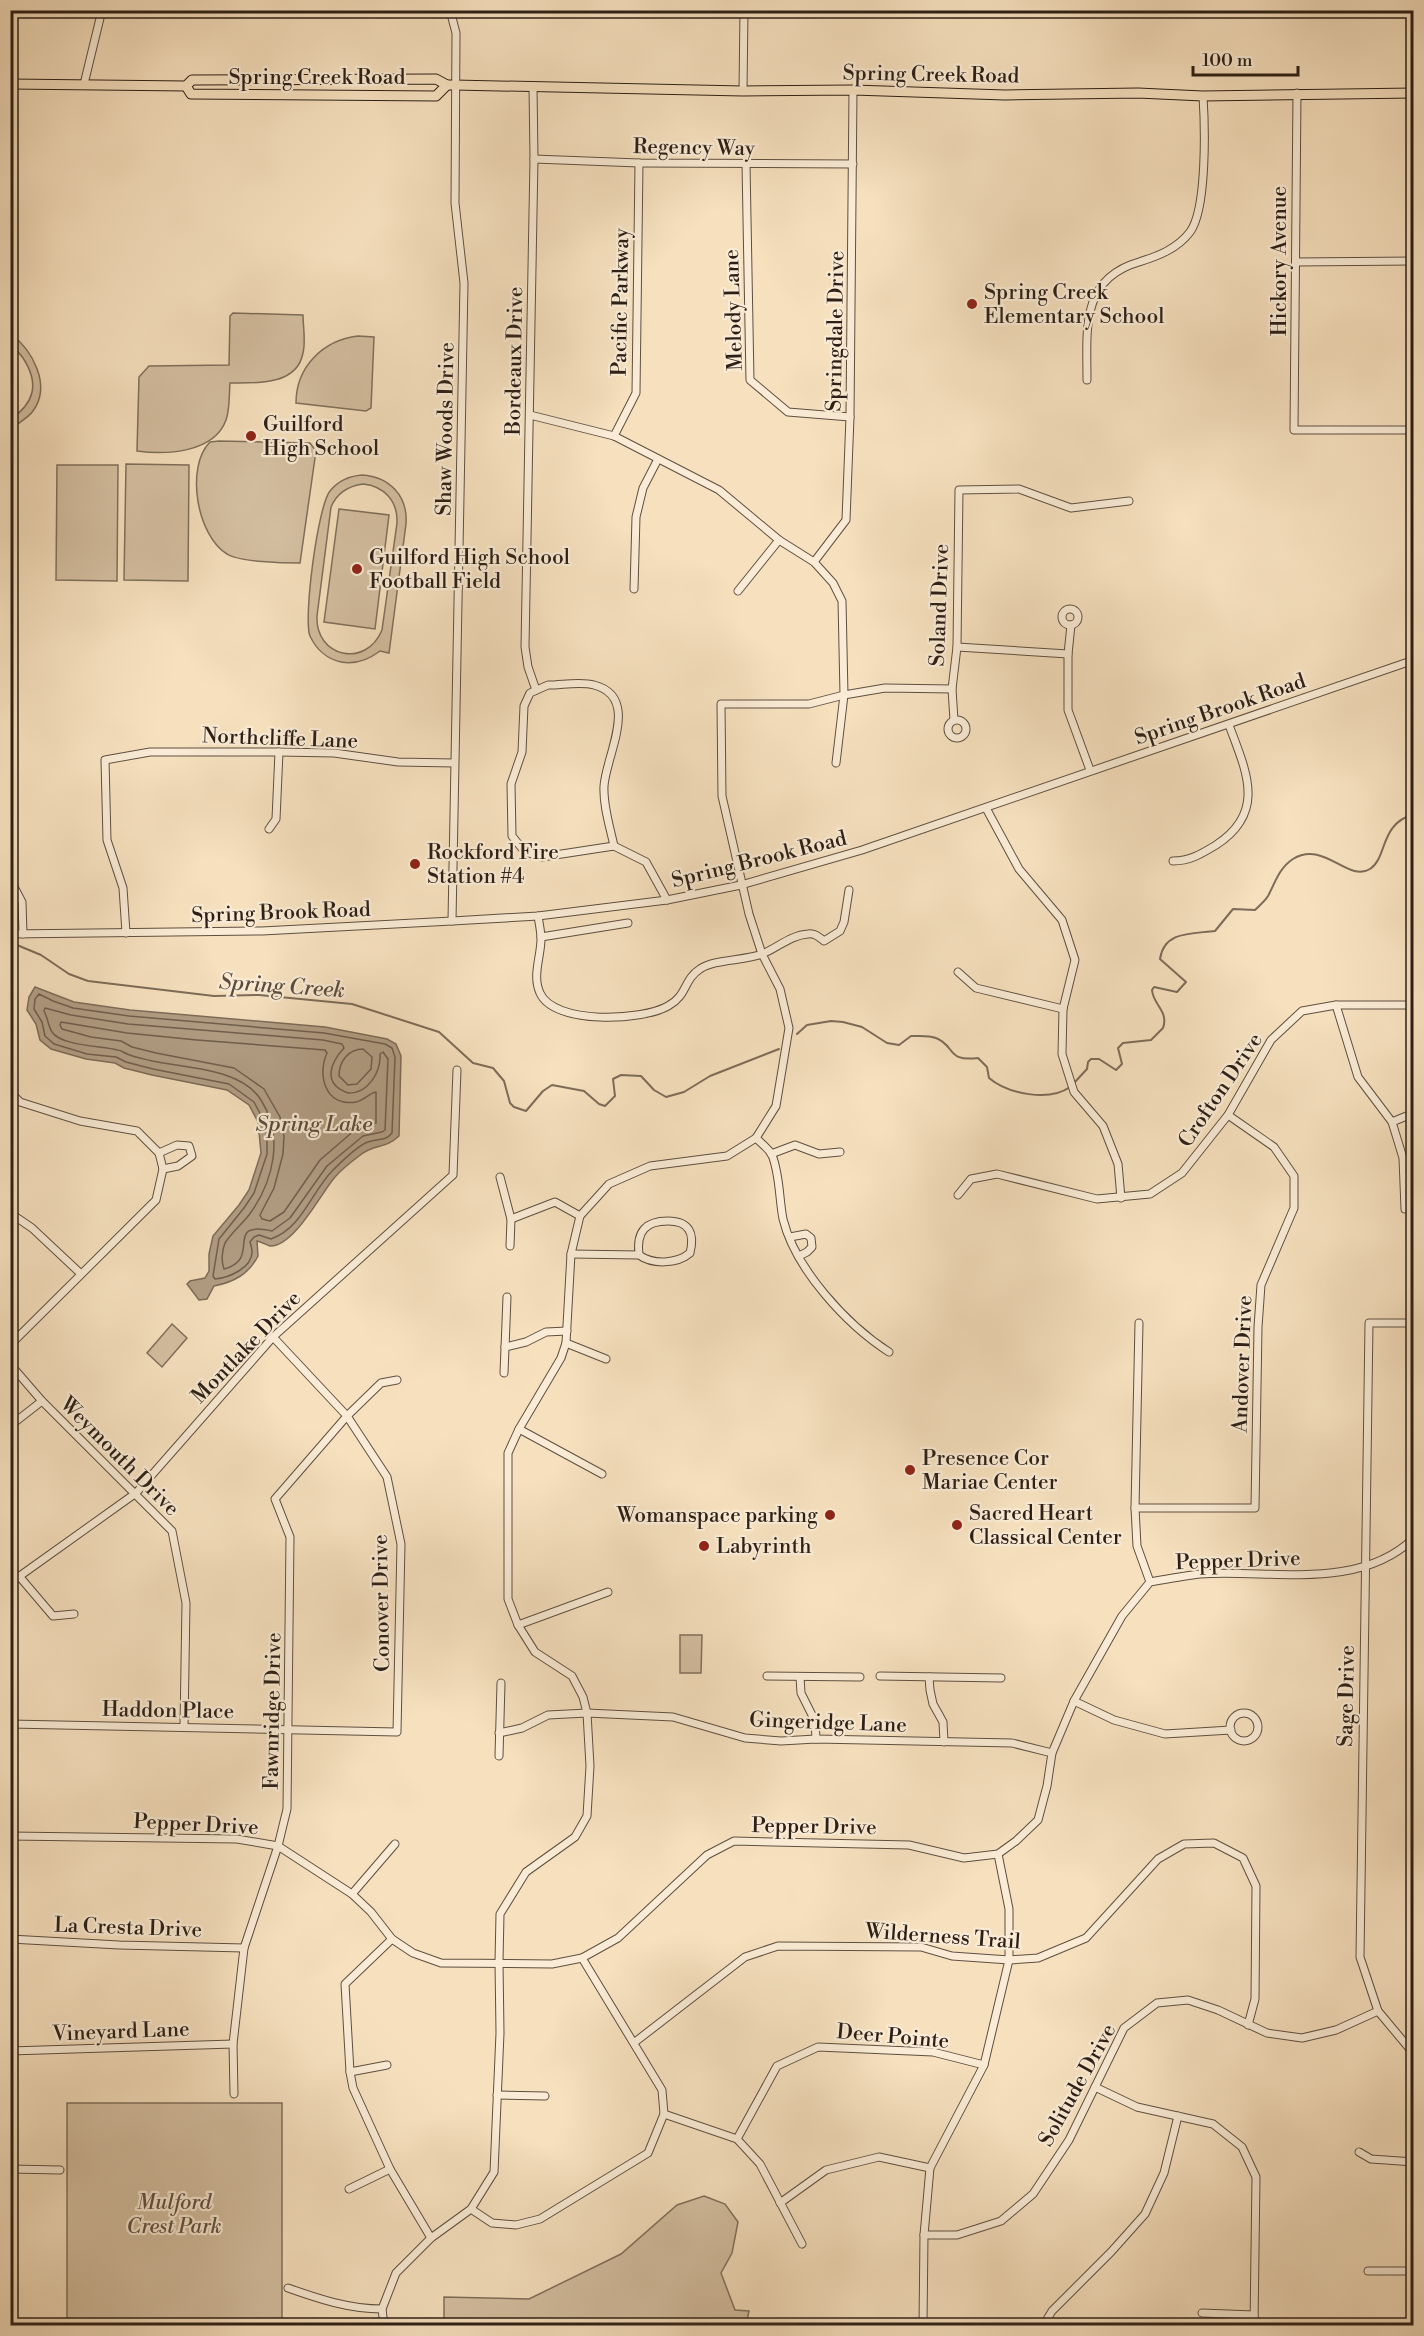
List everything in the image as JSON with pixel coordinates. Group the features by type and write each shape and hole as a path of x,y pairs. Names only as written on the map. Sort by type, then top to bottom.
{"main road":[{"name":"Spring Creek Road","path":"10,84 186,86 192,80 436,79 451,85 742,91 1138,93 1203,96 1413,93"},
{"name":"Spring Creek Road","path":"186,86 191,94 436,96 451,85"}],"street":[{"path":"84,84 102,10"},
{"name":"Shaw Woods Drive","path":"450,10 456,33 451,85 455,202 464,283 452,921"},
{"path":"742,91 744,10"},
{"name":"Bordeaux Drive","path":"533,86 534,159 525,637 528,667 536,690"},
{"name":"Springdale Drive","path":"814,562 846,520 850,417 853,90"},
{"name":"Hickory Avenue","path":"1297,93 1294,429 1413,430"},
{"path":"1087,380 1088,315 1097,291 1117,271 1177,245 1191,231 1196,221 1202,200 1203,96"},
{"name":"Regency Way","path":"534,159 639,164 853,164"},
{"name":"Pacific Parkway","path":"614,436 636,393 639,164"},
{"name":"Melody Lane","path":"746,164 750,380 788,412 850,417"},
{"path":"1296,262 1413,261"},
{"path":"530,415 614,436 719,490 778,540 814,562 833,583 842,601 844,695 836,763"},
{"path":"634,589 636,517 643,488 658,459"},
{"name":"Soland Drive","path":"954,720 952,689 957,647 959,490 1019,489 1071,508 1129,501"},
{"path":"738,591 778,540"},
{"path":"1071,626 1068,654 1068,710 1090,770"},
{"path":"957,647 1068,654"},
{"name":"Spring Brook Road","path":"10,934 262,931 538,916 667,900 741,885 862,850 1413,660"},
{"path":"614,846 607,818 604,787 620,710 613,695 594,685 548,685 530,693 524,706 522,752 511,784 512,837 525,852 542,857 614,846 646,862 667,900"},
{"path":"384,2325 382,2309 396,2273 431,2238 471,2209 494,2172 500,2033 500,1914 526,1872 575,1837 587,1816 590,1766 587,1713 583,1697 572,1676 535,1652 518,1625 508,1599 508,1453 561,1358 566,1343 571,1254 580,1216 609,1184 650,1166 727,1156 756,1138 776,1106 789,1028 780,988 762,954 741,885 722,796 721,704 809,704 885,688 952,689"},
{"path":"1173,861 1187,861 1212,847 1227,837 1242,821 1248,804 1249,788 1246,771 1229,725"},
{"name":"Northcliffe Lane","path":"126,933 123,888 107,840 105,760 150,752 279,752 334,753 399,762 454,763"},
{"path":"269,829 276,819 279,752"},
{"path":"986,808 1019,869 1062,920 1075,960 1063,1010 1062,1054 1073,1090 1102,1126 1118,1164 1120,1198"},
{"path":"10,879 22,902 23,934"},
{"path":"538,916 541,937 538,990 545,1002 560,1010 592,1017 625,1018 666,1008 682,997 688,980 700,968 762,954 800,935 814,934 824,941 840,931 849,890"},
{"path":"541,937 628,923"},
{"path":"958,972 976,988 1063,1010"},
{"path":"1336,1005 1358,1077 1392,1122 1403,1158 1405,1209 1413,1209"},
{"name":"Crofton Drive","path":"958,1195 971,1179 997,1174 1097,1199 1150,1194 1182,1173 1228,1115 1271,1040 1302,1011 1336,1005 1413,1005"},
{"name":"Montlake Drive","path":"10,1583 135,1492 273,1337 453,1175 458,1070"},
{"path":"10,1092 20,1102 80,1121 137,1131 159,1153 163,1169 156,1200 10,1345"},
{"path":"1392,1122 1413,1113"},
{"name":"Andover Drive","path":"1135,1508 1256,1508 1261,1285 1294,1208 1294,1176 1274,1147 1228,1115"},
{"path":"756,1138 771,1154 784,1221 799,1256 812,1277 850,1322 889,1352"},
{"path":"159,1153 177,1145 189,1146 192,1156 178,1166 163,1169"},
{"path":"771,1154 795,1145 819,1154 840,1152"},
{"path":"500,1177 511,1219 510,1246"},
{"path":"511,1219 555,1202 580,1216"},
{"path":"10,1213 32,1228 80,1273"},
{"path":"571,1254 639,1255 646,1260 675,1261 690,1253 692,1233 682,1222 654,1221 646,1225 642,1232 638,1246 639,1255"},
{"path":"790,1237 806,1234 811,1238 812,1247 799,1256"},
{"path":"504,1373 507,1298"},
{"path":"1139,1323 1135,1508 1137,1546 1150,1582"},
{"name":"Sage Drive","path":"1413,1323 1369,1323 1360,1957 1378,2011 1413,2054"},
{"path":"505,1347 526,1342 546,1332 567,1331"},
{"name":"Conover Drive","path":"273,1337 347,1416 387,1477 401,1544 398,1732"},
{"path":"566,1343 606,1359"},
{"name":"Weymouth Drive","path":"10,1364 42,1401 172,1531 186,1603 184,1726"},
{"name":"Fawnridge Drive","path":"234,2094 233,2044 244,1948 278,1846 287,1809 290,1537 275,1499 347,1416 381,1383 397,1380"},
{"path":"10,1425 42,1401"},
{"path":"519,1430 602,1474"},
{"name":"Pepper Drive","path":"10,1836 237,1839 278,1846 352,1894 371,1912 392,1939 413,1953 441,1963 552,1964 582,1959 618,1938 706,1855 734,1841 909,1845 964,1858 998,1854 1038,1820 1047,1786 1052,1753 1074,1701 1122,1616 1150,1582 1201,1574 1322,1574 1364,1566 1398,1552 1413,1538"},
{"path":"19,1576 53,1616 74,1614"},
{"path":"518,1625 608,1592"},
{"name":"Gingeridge Lane","path":"767,1676 860,1677"},
{"path":"880,1676 1001,1678"},
{"path":"800,1677 801,1693 815,1721 816,1739"},
{"path":"929,1677 933,1704 943,1722 944,1742"},
{"path":"499,1756 501,1683"},
{"path":"1074,1701 1114,1720 1165,1734 1231,1730"},
{"name":"Gingeridge Lane","path":"499,1733 522,1728 548,1715 587,1713 673,1717 745,1738 781,1741 816,1739 1012,1743 1052,1753"},
{"path":"1248,1713 1258,1723 1257,1732 1248,1740 1236,1737 1231,1730 1232,1721 1238,1714 1248,1713"},
{"name":"Haddon Place","path":"10,1724 398,1732"},
{"name":"Wilderness Trail","path":"635,2042 746,1957 778,1946 921,1947 952,1956 1010,1960 1038,1958 1086,1938 1158,1859 1184,1844 1214,1843 1243,1858 1256,1886 1255,1998 1248,2025"},
{"path":"352,1894 395,1844"},
{"path":"923,2325 924,2235 930,2168 984,2065 1010,1960 1009,1909 998,1854"},
{"name":"La Cresta Drive","path":"10,1939 119,1945 244,1948"},
{"path":"392,1939 345,1984 350,2072 357,2097 390,2169 431,2238"},
{"path":"471,2209 492,2223 516,2225 540,2219 648,2153 664,2114 662,2090 635,2042 582,1959"},
{"name":"Solitude Drive","path":"924,2235 957,2235 1000,2221 1033,2194 1069,2140 1124,2028 1157,2003 1188,2000 1218,2010 1267,2033 1302,2038 1336,2030 1378,2011"},
{"name":"Vineyard Lane","path":"10,2051 233,2044"},
{"name":"Deer Pointe","path":"737,2139 777,2066 818,2047 933,2052 984,2065"},
{"path":"350,2072 387,2065"},
{"path":"10,2069 12,2325"},
{"path":"1095,2087 1137,2107 1214,2124 1242,2146 1256,2177 1254,2325"},
{"path":"497,2095 545,2096"},
{"path":"664,2114 737,2139 760,2164 801,2244"},
{"path":"1043,2325 1052,2311 1112,2252 1146,2214 1164,2173 1178,2116"},
{"path":"1359,2152 1371,2159 1413,2162"},
{"path":"780,2203 825,2170 879,2157 930,2168"},
{"path":"11,2169 60,2169"},
{"path":"349,2189 390,2169"},
{"path":"1368,2271 1413,2271"},
{"path":"288,2288 336,2305 382,2309"},
{"path":"1202,2313 1254,2315"}],"green space":[{"path":"233,313 303,315 304,344 299,364 293,372 274,380 230,383 226,420 220,431 200,445 175,452 137,451 139,377 149,366 229,365 230,316"},
{"path":"11,334 26,349 32,359 40,379 41,390 33,411 11,429 11,419 29,400 33,385 32,376 13,345"},
{"path":"358,336 374,337 371,408 366,411 296,403 301,378 306,367 314,358 334,343"},
{"path":"210,442 310,443 316,451 300,563 262,562 233,557 217,545 208,532 198,501 196,484 202,453"},
{"path":"126,464 189,465 188,581 124,580"},
{"path":"57,465 118,465 117,581 56,580"},
{"path":"358,476 381,480 395,490 404,505 406,524 389,653 380,651 362,661 346,663 331,658 315,645 310,636 308,608 313,562 325,501 337,484","holes":["363,484 371,485 388,496 397,515 382,630 375,642 365,650 354,654 343,653 332,649 324,641 319,630 317,616 331,507 336,498 348,488"]},
{"name":"Guilford High School Football Field","path":"339,509 389,515 375,629 324,622"},
{"path":"172,1324 187,1338 162,1367 147,1353"},
{"path":"680,1635 702,1635 701,1673 680,1673"},
{"name":"Mulford Crest Park","path":"67,2103 282,2103 282,2325 67,2325"},
{"path":"704,2196 725,2204 738,2222 732,2253 721,2273 735,2310 749,2311 746,2325 444,2325 444,2297 529,2299 621,2254 677,2205"}],"water":[{"name":"Spring Lake","path":"35,987 74,1002 130,1010 325,1027 387,1039 396,1044 401,1056 399,1136 389,1143 369,1149 350,1163 335,1177 306,1218 288,1238 279,1244 270,1246 257,1241 258,1256 250,1268 228,1282 214,1286 207,1299 199,1300 187,1284 190,1281 205,1278 209,1271 209,1254 213,1236 249,1190 261,1153 258,1122 249,1105 227,1090 152,1075 124,1068 115,1063 86,1059 51,1049 40,1040 36,1024 27,1010 29,997"}],"waterway":[{"name":"Spring Creek","path":"1074,1083 1087,1069 1091,1059 1099,1059 1116,1070 1122,1064 1118,1048 1123,1043 1151,1040 1163,1028 1164,1017 1152,990 1154,987 1177,992 1186,982 1160,959 1167,943 1180,936 1215,931 1233,909 1255,910 1267,898 1278,876 1293,859 1304,855 1315,855 1353,871 1362,872 1370,869 1380,857 1389,833 1395,825 1414,814"},
{"name":"Spring Creek","path":"10,915 13,927"},
{"name":"Spring Creek","path":"14,940 17,945 41,955 69,974 88,981 214,996 259,995 352,1004 439,1032 473,1063 493,1068 504,1081 510,1103 526,1111 543,1091 552,1085 584,1091 599,1104 605,1106 615,1096 613,1079 621,1075 641,1076 654,1090 666,1097 684,1092 710,1076 779,1049"},
{"name":"Spring Creek","path":"797,1034 807,1025 831,1021 862,1027 887,1043 899,1045 911,1036 930,1036 942,1041 956,1056 968,1059 978,1058 987,1067 989,1078 1017,1092 1051,1094 1070,1087"}],"place":[{"name":"Spring Creek Elementary School","path":"972,304"},
{"name":"Guilford High School","path":"251,436"},
{"name":"Guilford High School Football Field","path":"357,569"},
{"name":"Rockford Fire Station #4","path":"415,864"},
{"name":"Presence Cor Mariae Center","path":"910,1470"},
{"name":"Womanspace parking","path":"830,1515"},
{"name":"Sacred Heart Classical Center","path":"957,1525"},
{"name":"Labyrinth","path":"704,1546"}]}
